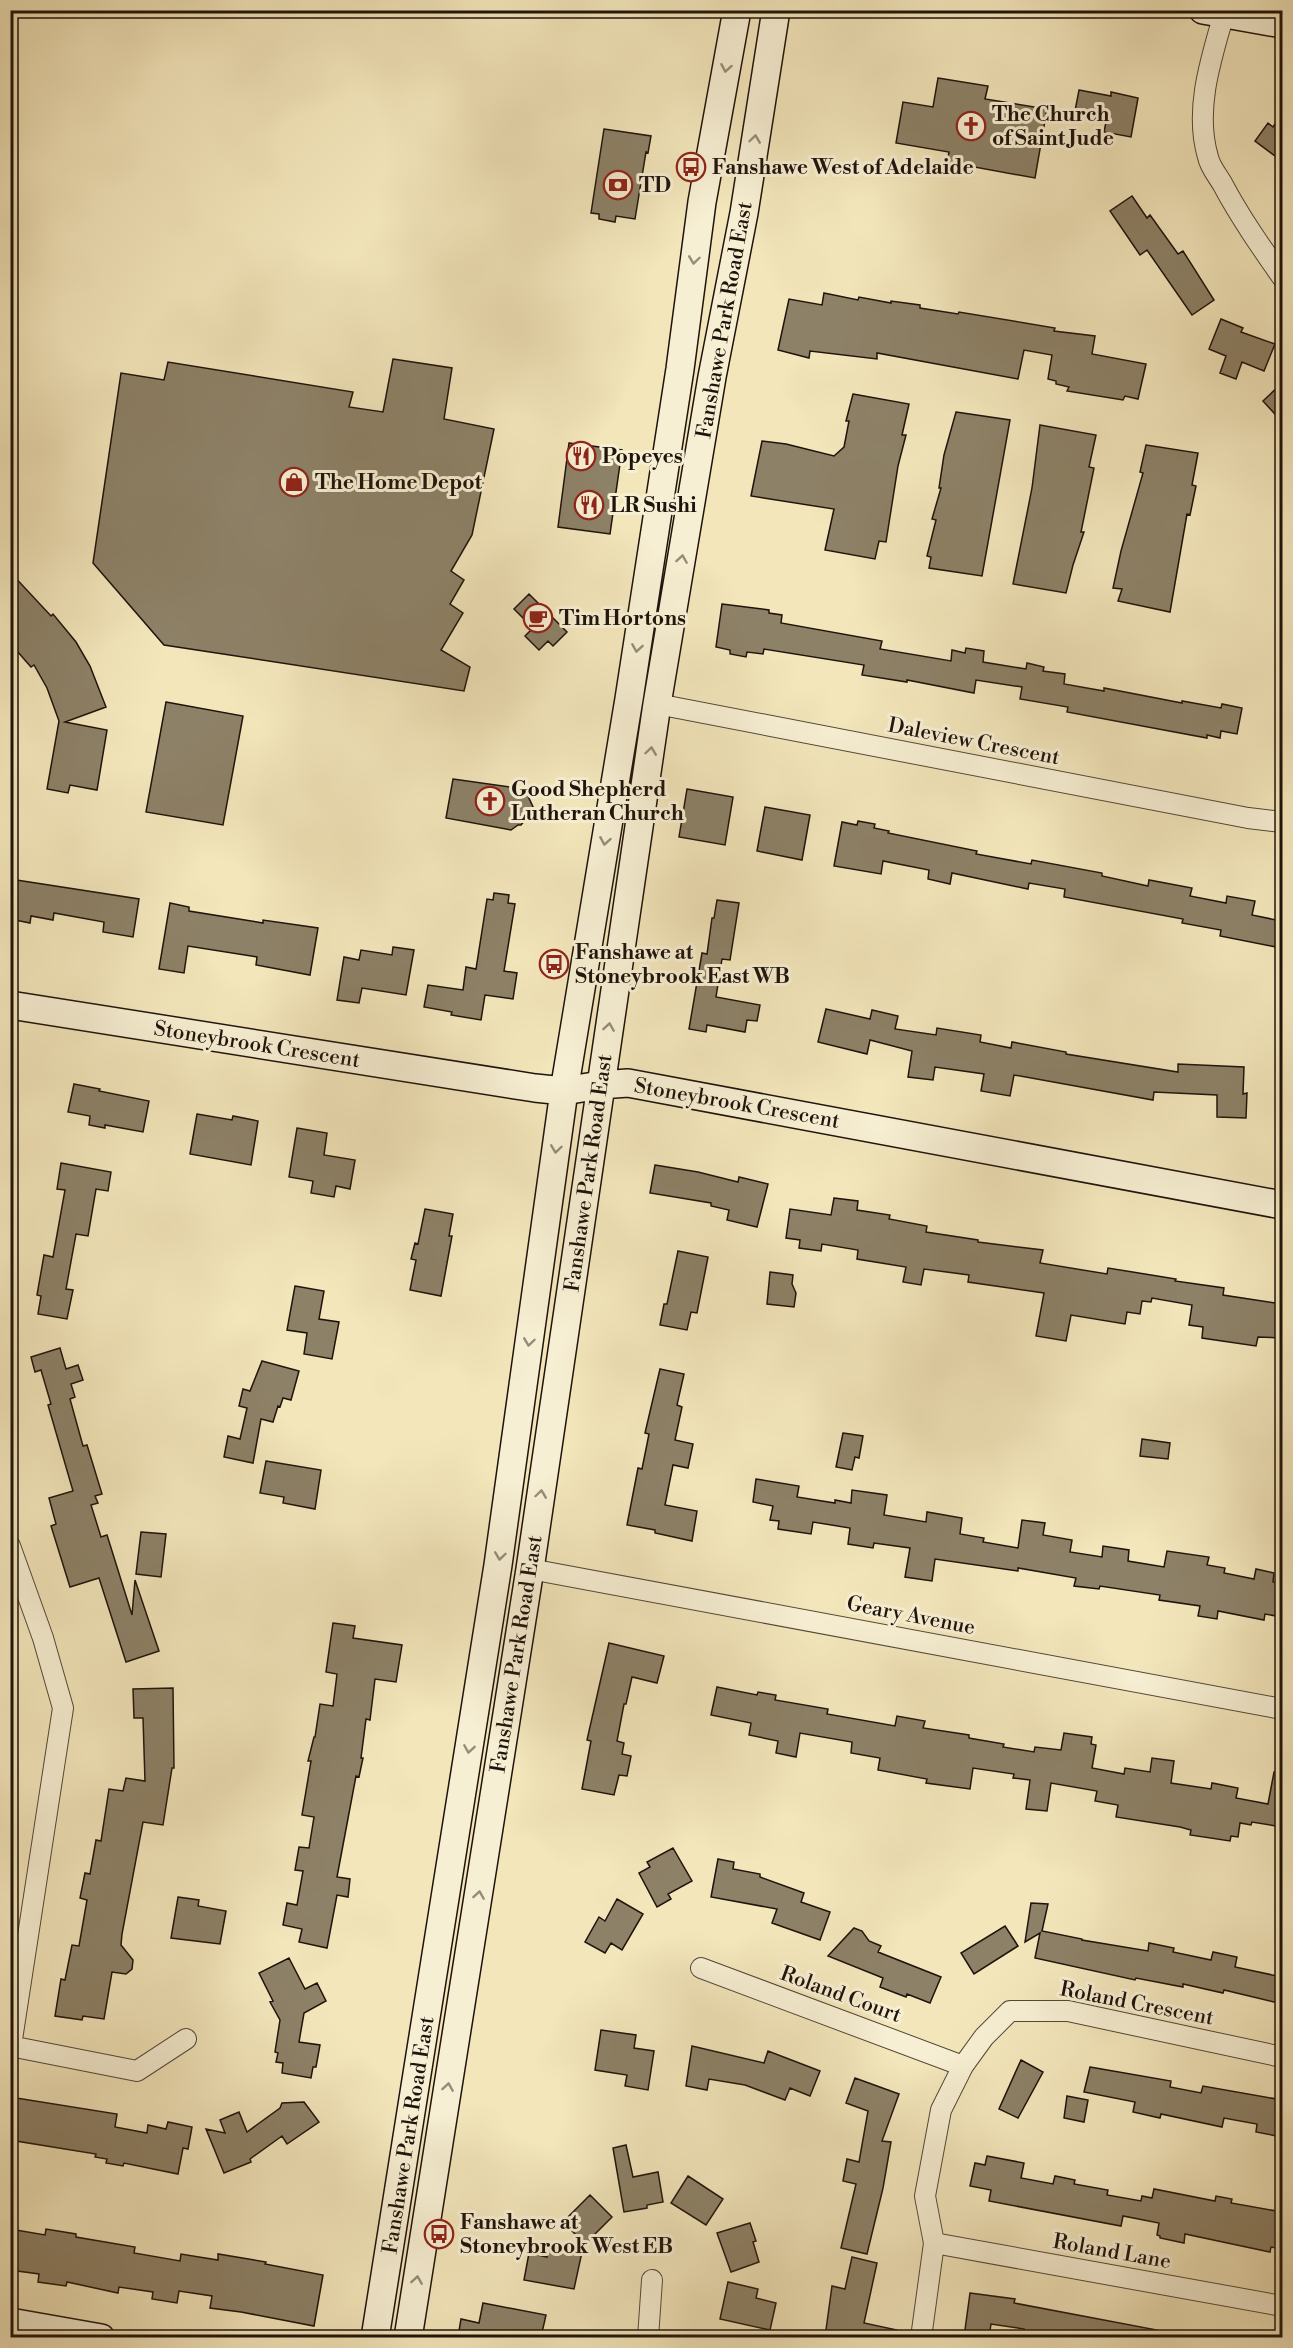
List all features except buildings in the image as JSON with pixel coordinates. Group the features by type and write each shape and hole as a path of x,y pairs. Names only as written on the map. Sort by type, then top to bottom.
{"main road":[{"name":"Fanshawe Park Road East","path":"375,2337 498,1565 564,1091 629,699 680,369 702,202 737,10"},
{"name":"Fanshawe Park Road East","path":"408,2337 530,1569 657,704 712,377 744,213 776,10"},
{"path":"1214,12 1282,24"},
{"name":"Stoneybrook Crescent","path":"10,1005 535,1088 564,1091 628,1083 1282,1205"},
{"path":"10,2322 101,2337"}],"street":[{"path":"1214,12 1212,55 1203,106 1204,140 1208,159 1239,214 1282,277"},
{"name":"Daleview Crescent","path":"657,704 1248,819 1282,822"},
{"path":"10,1546 43,1638 63,1708 11,2046 137,2071 186,2039"},
{"name":"Geary Avenue","path":"530,1569 1282,1709"},
{"name":"Roland Court","path":"701,1968 963,2066"},
{"name":"Roland Crescent","path":"921,2337 934,2243 925,2196 941,2110 963,2066 984,2037 1010,2011 1068,2011 1282,2057"},
{"name":"Roland Lane","path":"934,2243 1282,2306"},
{"path":"648,2337 652,2280"}],"place":[{"name":"The Church of Saint Jude","path":"971,126"},
{"name":"Fanshawe West of Adelaide","path":"691,167"},
{"name":"TD","path":"618,185"},
{"name":"Popeyes","path":"581,456"},
{"name":"The Home Depot","path":"294,482"},
{"name":"LR Sushi","path":"589,505"},
{"name":"Tim Hortons","path":"538,618"},
{"name":"Good Shepherd Lutheran Church","path":"490,801"},
{"name":"Fanshawe at Stoneybrook East WB","path":"554,964"},
{"name":"Fanshawe at Stoneybrook West EB","path":"439,2234"}]}
